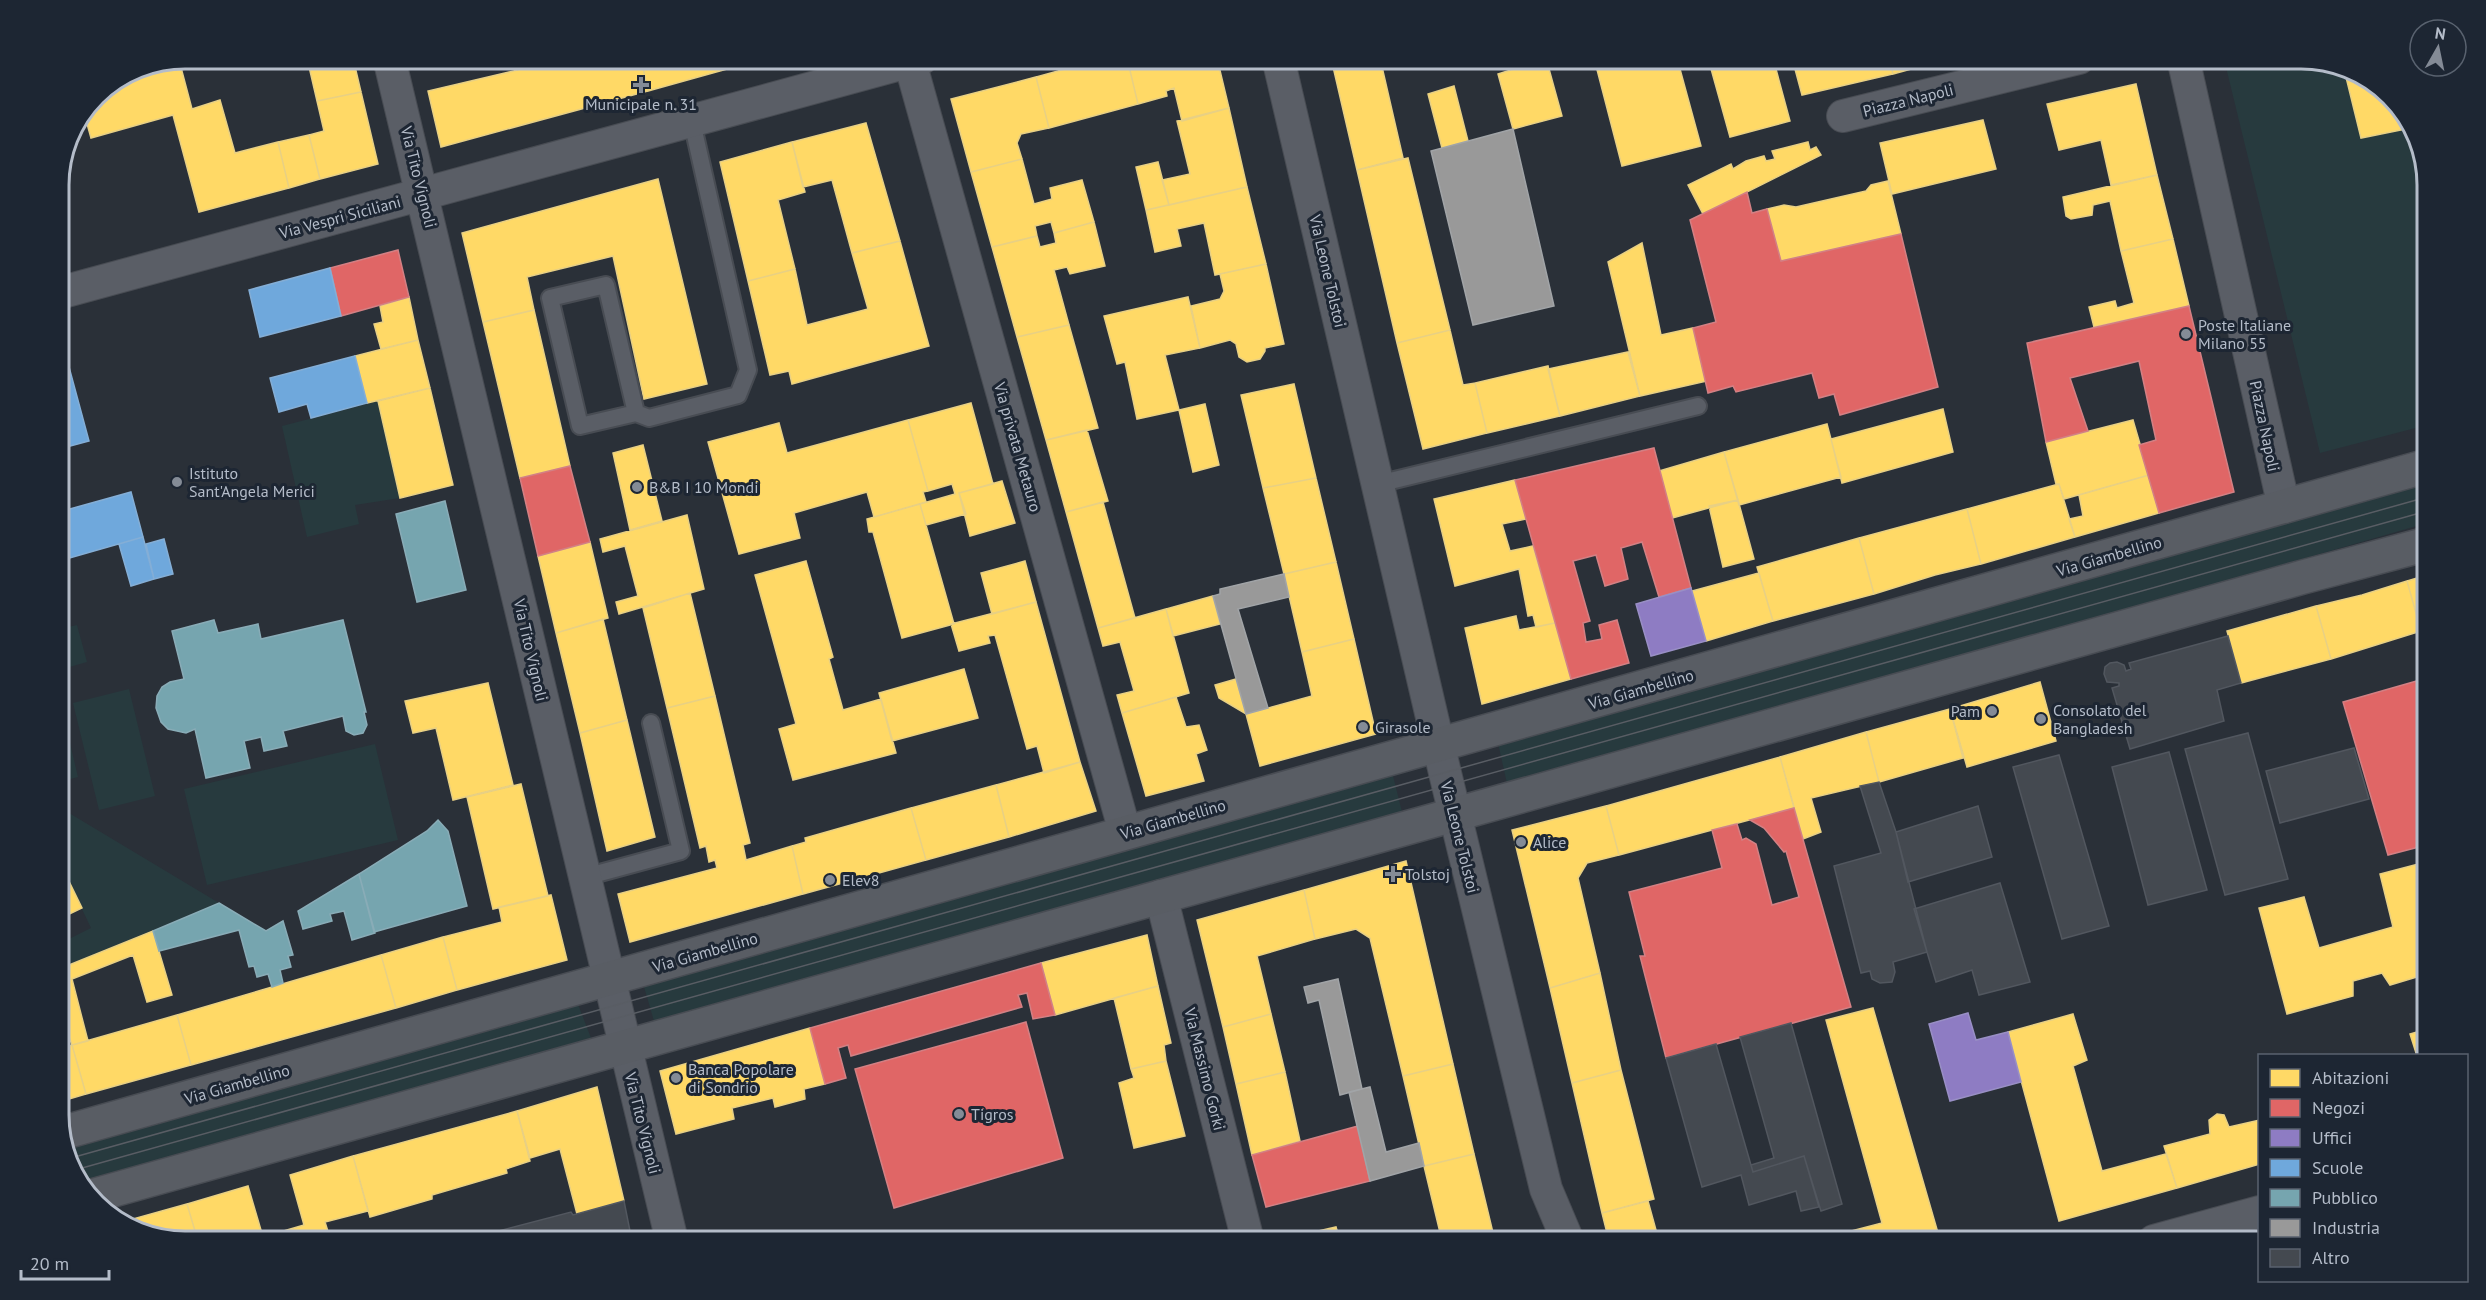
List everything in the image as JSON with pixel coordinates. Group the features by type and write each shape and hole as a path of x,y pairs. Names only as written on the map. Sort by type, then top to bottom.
{"street":[{"name":"Via Tito Vignoli","path":"392,69 424,195 669,1231"},
{"name":"Via Vespri Siciliani","path":"69,290 883,69"},
{"name":"Via privata Metauro","path":"918,69 1125,832"},
{"name":"Via Leone Tolstoi","path":"1281,69 1438,745 1546,1189 1563,1231"},
{"name":"Piazza Napoli","path":"1843,116 2034,69"},
{"name":"Piazza Napoli","path":"2185,69 2284,507"},
{"path":"2284,507 2417,469"},
{"name":"Via Giambellino","path":"70,1131 2284,507"},
{"path":"101,1194 2417,547"},
{"name":"Via Massimo Gorki","path":"1161,896 1245,1231"},
{"name":"Via Leone Tolstoi","path":"1546,1189 1547,1231"},
{"path":"2192,1231 2258,1212"}],"lane":[{"path":"643,416 606,285 550,298 580,426 643,416 738,395 748,370 692,122"},
{"path":"1378,484 1698,406"},
{"path":"585,877 681,851 651,723"}],"green space":[{"path":"2226,69 2316,70 2352,81 2377,98 2388,109 2405,134 2415,163 2417,178 2417,428 2320,453"},
{"path":"378,401 400,498 355,505 359,524 307,537 282,426"},
{"path":"2417,485 2417,526 1508,788 1498,743"},
{"path":"77,625 87,662 69,667 69,627"},
{"path":"129,689 155,796 99,810 73,703"},
{"path":"69,739 78,777 69,779"},
{"path":"375,744 398,840 207,885 184,789"},
{"path":"1392,772 1403,816 654,1021 642,980"},
{"path":"69,813 219,903 69,965 69,939 91,928 69,882"},
{"path":"576,999 591,1038 93,1184 81,1166 71,1137"}],"building: Abitazioni":[{"path":"181,69 192,109 220,100 235,153 278,142 289,188 199,212 173,115 91,138 87,124 93,114 114,93 148,75"},
{"path":"310,69 356,69 361,92 317,101"},
{"path":"643,69 648,91 441,147 428,91 518,70"},
{"path":"643,69 727,69 648,91"},
{"path":"1065,69 1130,69 1138,104 1049,128 1036,77"},
{"path":"1130,69 1220,69 1229,108 1182,121 1174,88 1166,91 1167,96 1138,104"},
{"path":"1334,69 1383,69 1403,158 1357,170"},
{"path":"1514,69 1549,69 1562,116 1513,129 1498,74"},
{"path":"1597,69 1680,69 1701,146 1622,166"},
{"path":"1711,69 1776,69 1790,121 1730,137"},
{"path":"1795,69 1892,69 1893,74 1802,95"},
{"path":"1892,69 1911,69 1893,74"},
{"path":"1036,77 1049,128 1021,134 1017,143 1022,159 971,172 951,99"},
{"path":"2346,79 2377,98 2402,130 2361,138"},
{"path":"2136,84 2157,175 2111,185 2101,140 2059,150 2047,104"},
{"path":"1454,86 1468,141 1442,148 1428,94"},
{"path":"361,92 378,164 320,179 309,135 324,131 317,101"},
{"path":"1229,108 1247,187 1169,205 1162,180 1190,174 1177,121"},
{"path":"1983,120 1996,169 1892,194 1880,143"},
{"path":"866,123 900,241 852,253 832,180 803,187 792,142"},
{"path":"309,135 320,179 289,188 278,142"},
{"path":"792,142 805,192 778,200 795,269 748,281 720,162"},
{"path":"1808,142 1810,150 1816,147 1821,155 1703,214 1688,185 1731,164 1733,169 1746,161 1764,156 1766,161 1775,159 1772,151"},
{"path":"1408,158 1450,330 1397,343 1357,170"},
{"path":"1022,159 1034,204 1052,199 1050,188 1082,180 1094,222 1054,233 1051,222 1035,226 1037,236 992,247 971,172"},
{"path":"1158,162 1169,205 1146,210 1136,167"},
{"path":"2157,175 2173,239 2121,251 2110,201 2093,205 2092,215 2071,219 2066,216 2063,197"},
{"path":"658,179 707,384 644,399 613,256 527,277 534,310 483,322 462,233"},
{"path":"1888,181 1901,234 1781,261 1767,209 1784,205 1796,207 1866,191 1871,185"},
{"path":"1247,187 1266,264 1215,275 1204,223 1177,229 1181,246 1155,252 1146,210"},
{"path":"1094,222 1105,266 1070,274 1067,267 1054,270 1069,325 1017,337 992,247 1037,236 1040,247 1056,243 1054,233"},
{"path":"2173,239 2189,306 2094,327 2089,307 2115,301 2117,308 2134,303 2121,251"},
{"path":"900,241 929,346 792,384 789,371 770,375 748,281 795,269 807,325 868,309 852,253"},
{"path":"1642,243 1661,335 1693,328 1707,381 1640,396 1608,262"},
{"path":"1266,264 1284,344 1265,348 1260,359 1247,362 1239,357 1236,344 1230,340 1200,348 1191,306 1220,299 1224,291 1220,274"},
{"path":"409,297 418,340 381,349 374,324 383,322 380,306"},
{"path":"1188,297 1200,348 1165,355 1179,410 1137,419 1125,362 1117,364 1104,316"},
{"path":"534,310 570,466 520,478 483,322"},
{"path":"1069,325 1098,428 1046,440 1017,337"},
{"path":"1450,330 1463,385 1475,383 1487,433 1423,449 1397,343"},
{"path":"418,340 430,388 367,403 355,356"},
{"path":"1628,352 1640,396 1560,416 1548,369"},
{"path":"1548,366 1560,416 1487,433 1475,383"},
{"path":"1294,384 1316,478 1263,488 1241,395"},
{"path":"430,388 453,485 400,498 378,401"},
{"path":"971,403 993,484 959,493 966,514 926,525 920,504 955,494 952,484 928,491 908,420"},
{"path":"1205,404 1219,465 1193,472 1179,410"},
{"path":"1943,409 1953,452 1842,483 1831,439"},
{"path":"908,420 928,491 923,492 926,502 874,517 867,492 794,513 800,538 739,554 708,442 779,423 787,453"},
{"path":"2133,420 2149,475 2064,499 2059,484 2056,484 2046,442"},
{"path":"1827,424 1841,477 1739,505 1724,452"},
{"path":"1087,430 1108,501 1066,512 1046,440"},
{"name":"B&B I 10 Mondi","path":"643,445 662,521 630,530 613,453"},
{"path":"1724,452 1738,500 1672,518 1659,471"},
{"path":"2149,475 2159,513 2075,537 2069,519 2083,516 2079,495"},
{"path":"1316,478 1336,562 1284,574 1263,488"},
{"path":"1515,480 1526,519 1502,524 1510,551 1533,546 1555,623 1536,627 1533,615 1528,616 1519,569 1455,586 1434,499"},
{"path":"1002,481 1015,523 970,536 959,493"},
{"path":"2059,484 2075,537 1981,564 1967,509"},
{"path":"1738,500 1754,559 1723,567 1709,506"},
{"path":"1103,502 1135,618 1098,628 1066,512"},
{"path":"920,504 954,624 902,638 873,532 869,532 867,519"},
{"path":"1967,509 1981,564 1935,575 1874,594 1859,538"},
{"path":"687,515 704,589 619,614 616,602 638,596 625,546 603,552 600,539"},
{"path":"1859,538 1874,594 1773,621 1757,567"},
{"path":"590,542 608,618 556,633 538,556"},
{"path":"806,561 833,657 829,659 843,710 881,699 896,753 793,780 779,729 796,724 755,575"},
{"path":"1025,561 1036,602 992,614 981,573"},
{"path":"1336,562 1354,639 1302,652 1284,574"},
{"path":"1759,573 1773,621 1706,641 1692,591"},
{"path":"2417,578 2417,617 2407,581"},
{"path":"2407,581 2417,617 2417,632 2331,659 2316,606"},
{"path":"690,593 715,696 667,708 643,608"},
{"path":"1213,596 1220,624 1173,636 1166,609"},
{"path":"1036,602 1080,762 1044,773 1037,746 1027,749 995,635 988,636 990,643 959,651 951,624"},
{"path":"2316,606 2331,659 2241,683 2227,631"},
{"path":"1166,609 1189,693 1122,713 1117,695 1134,691 1120,642 1103,646 1098,628"},
{"path":"1516,616 1519,630 1555,623 1571,679 1482,704 1465,628"},
{"path":"603,619 627,720 580,733 556,633"},
{"path":"1354,639 1376,734 1260,766 1246,714 1312,696 1302,652"},
{"path":"964,669 978,718 892,741 879,693"},
{"path":"1236,679 1246,714 1219,698 1215,685"},
{"path":"2040,682 2056,741 1967,767 1950,709"},
{"path":"488,683 513,785 453,800 436,728 413,733 405,701"},
{"path":"715,696 750,843 743,845 746,860 792,846 803,894 630,942 618,894 717,868 715,860 709,862 706,846 700,848 667,708"},
{"path":"1176,697 1186,727 1199,725 1207,750 1196,754 1204,781 1146,796 1122,713"},
{"path":"1950,709 1963,758 1879,782 1866,732"},
{"path":"627,720 655,837 607,851 580,733"},
{"path":"1866,732 1879,782 1811,798 1821,832 1803,839 1780,757"},
{"path":"1780,757 1794,808 1619,855 1606,806"},
{"path":"1080,762 1096,811 1009,837 996,785"},
{"path":"521,784 548,896 493,909 467,797"},
{"path":"996,785 1009,837 926,860 911,808"},
{"path":"1606,806 1619,855 1587,863 1578,878 1600,973 1550,988 1512,830"},
{"path":"911,808 926,860 803,894 792,846 806,842 805,838"},
{"path":"1406,861 1453,1064 1403,1076 1370,938 1356,929 1315,939 1304,890"},
{"path":"2417,864 2417,977 2390,985 2382,973 2353,981 2353,996 2287,1014 2259,908 2304,897 2319,948 2393,927 2380,874"},
{"path":"69,881 82,908 69,914"},
{"path":"1304,890 1315,939 1257,956 1271,1014 1223,1027 1197,920"},
{"path":"551,895 567,960 457,990 443,937 502,922 499,907"},
{"path":"153,931 172,995 147,1002 133,955 72,979 88,1041 72,1045 69,1037 69,965"},
{"path":"1147,935 1158,986 1055,1015 1041,963"},
{"path":"443,937 457,990 396,1008 381,955"},
{"path":"381,955 396,1008 191,1065 177,1015"},
{"path":"1600,973 1621,1070 1572,1083 1550,988"},
{"path":"1158,986 1171,1043 1164,1045 1166,1061 1131,1069 1114,998"},
{"path":"1873,1008 1937,1231 1851,1231 1882,1223 1826,1020"},
{"path":"1271,1014 1285,1072 1236,1084 1223,1027"},
{"path":"2073,1014 2087,1060 2073,1066 2102,1171 2166,1154 2177,1188 2059,1221 2008,1032"},
{"path":"177,1015 191,1065 86,1094 72,1045"},
{"path":"810,1028 825,1084 804,1089 805,1099 775,1107 773,1098 732,1108 734,1119 676,1134 660,1071"},
{"path":"2417,1032 2417,1054 2416,1054 2410,1034"},
{"path":"72,1045 86,1094 69,1099 69,1046"},
{"path":"1166,1061 1185,1136 1134,1148 1119,1083 1134,1078 1131,1069"},
{"path":"1453,1064 1474,1154 1424,1166 1403,1076"},
{"path":"1621,1070 1654,1199 1602,1213 1572,1083"},
{"path":"1285,1072 1300,1141 1252,1155 1236,1084"},
{"path":"597,1087 624,1201 577,1214 560,1149 530,1158 517,1111"},
{"path":"517,1111 530,1161 506,1169 507,1173 432,1195 432,1199 370,1217 353,1156"},
{"path":"2217,1114 2224,1115 2229,1127 2258,1120 2258,1165 2177,1188 2164,1146 2210,1134 2209,1120"},
{"path":"1474,1154 1493,1231 1440,1231 1424,1166"},
{"path":"353,1156 368,1211 325,1222 328,1231 284,1231 304,1225 290,1175"},
{"path":"248,1186 261,1231 195,1231 187,1204"},
{"path":"1648,1201 1656,1231 1606,1231 1602,1213"},
{"path":"187,1204 195,1231 170,1230 134,1219"},
{"path":"1336,1227 1337,1231 1319,1231"}],"building: Negozi":[{"path":"1747,192 1752,213 1767,209 1781,261 1901,234 1938,387 1840,415 1834,394 1819,398 1812,373 1736,392 1733,386 1708,393 1693,328 1716,322 1690,220"},
{"path":"398,250 409,297 341,316 330,268"},
{"path":"2189,306 2234,492 2159,513 2139,445 2156,440 2139,361 2070,378 2088,431 2046,442 2027,343"},
{"path":"1654,448 1691,588 1659,597 1642,542 1621,548 1628,579 1605,586 1596,555 1573,561 1590,621 1583,623 1586,642 1602,639 1599,625 1617,620 1629,663 1571,679 1515,480"},
{"path":"570,466 590,542 538,556 520,478"},
{"path":"2417,681 2417,848 2388,855 2343,702"},
{"path":"1794,808 1851,1007 1666,1058 1640,956 1645,956 1629,892 1722,868 1712,830 1737,824 1742,840 1746,838 1756,844 1772,905 1799,897 1786,851 1784,852 1764,828 1750,820"},
{"path":"1041,963 1055,1015 1033,1019 1027,993 1018,995 1022,1007 851,1056 848,1045 838,1048 846,1078 825,1084 810,1028"},
{"name":"Tigros","path":"1026,1022 1063,1158 894,1208 855,1069"},
{"path":"1358,1126 1370,1181 1266,1207 1252,1155"}],"building: Uffici":[{"path":"1691,588 1706,641 1651,656 1636,604"},
{"path":"1968,1013 1976,1040 2008,1032 2021,1082 1950,1101 1929,1024"}],"building: Scuole":[{"path":"330,268 341,316 260,337 249,290"},
{"path":"355,356 367,403 311,418 307,404 279,412 270,378"},
{"path":"69,367 89,441 69,446"},
{"path":"131,492 143,537 69,558 69,509"},
{"path":"143,537 154,579 131,586 119,544"},
{"path":"164,539 173,574 154,579 146,544"}],"building: Pubblico":[{"path":"445,501 466,590 417,602 396,514"},
{"path":"214,620 218,633 258,624 261,639 343,620 366,712 364,712 367,725 363,733 354,735 346,731 343,716 283,731 287,746 264,751 261,737 244,741 250,768 206,778 195,729 186,733 168,729 161,722 156,708 157,696 162,687 170,682 184,679 172,631"},
{"path":"438,820 448,831 467,906 374,932 359,874 427,831"},
{"path":"359,874 375,933 352,940 344,911 330,914 332,921 303,929 298,911"},
{"path":"219,903 266,931 283,921 293,955 288,956 291,967 280,970 283,983 272,987 268,974 257,977 254,966 249,967 239,930 159,951 153,931"}],"building: Industria":[{"path":"1513,129 1554,306 1473,325 1431,151"},
{"path":"1284,574 1289,597 1238,609 1268,708 1246,714 1213,596 1220,594 1220,589"},
{"path":"1338,979 1362,1089 1340,1095 1319,1000 1308,1003 1304,987"},
{"path":"1370,1087 1386,1152 1419,1143 1424,1166 1370,1181 1349,1092"}],"building: Altro":[{"path":"2228,636 2241,683 2217,690 2224,721 2130,749 2112,688 2119,686 2119,683 2107,682 2104,674 2105,667 2117,662 2124,665 2126,671 2131,669 2129,663"},
{"path":"2248,733 2288,879 2225,895 2185,749"},
{"path":"2354,748 2369,799 2280,823 2266,771"},
{"path":"2169,752 2207,890 2148,905 2112,767"},
{"path":"2059,755 2109,926 2062,939 2013,767"},
{"path":"1879,782 1896,832 1927,952 1893,962 1895,972 1892,982 1880,983 1872,979 1870,971 1861,973 1834,866 1881,853 1860,786"},
{"path":"1978,806 1992,857 1908,882 1896,832"},
{"path":"2000,883 2030,982 1979,995 1972,970 1936,982 1914,909"},
{"path":"1791,1023 1842,1204 1821,1211 1804,1156 1753,1172 1751,1165 1774,1158 1740,1037"},
{"path":"1716,1044 1753,1172 1804,1156 1819,1207 1801,1211 1796,1191 1749,1205 1741,1175 1702,1187 1666,1058"},
{"path":"624,1201 630,1231 499,1231 571,1212 573,1215"}],"tram line":[{"path":"77,1156 2417,500"},
{"path":"82,1168 2417,514"}],"place":[{"name":"Municipale n. 31","path":"641,85"},
{"name":"Poste Italiane Milano 55","path":"2186,334"},
{"name":"Istituto Sant'Angela Merici","path":"177,482"},
{"name":"B&B I 10 Mondi","path":"637,487"},
{"name":"Pam","path":"1992,711"},
{"name":"Consolato del Bangladesh","path":"2041,719"},
{"name":"Girasole","path":"1363,727"},
{"name":"Alice","path":"1521,842"},
{"name":"Tolstoj","path":"1393,874"},
{"name":"Elev8","path":"830,880"},
{"name":"Banca Popolare di Sondrio","path":"676,1078"},
{"name":"Tigros","path":"959,1114"}]}
